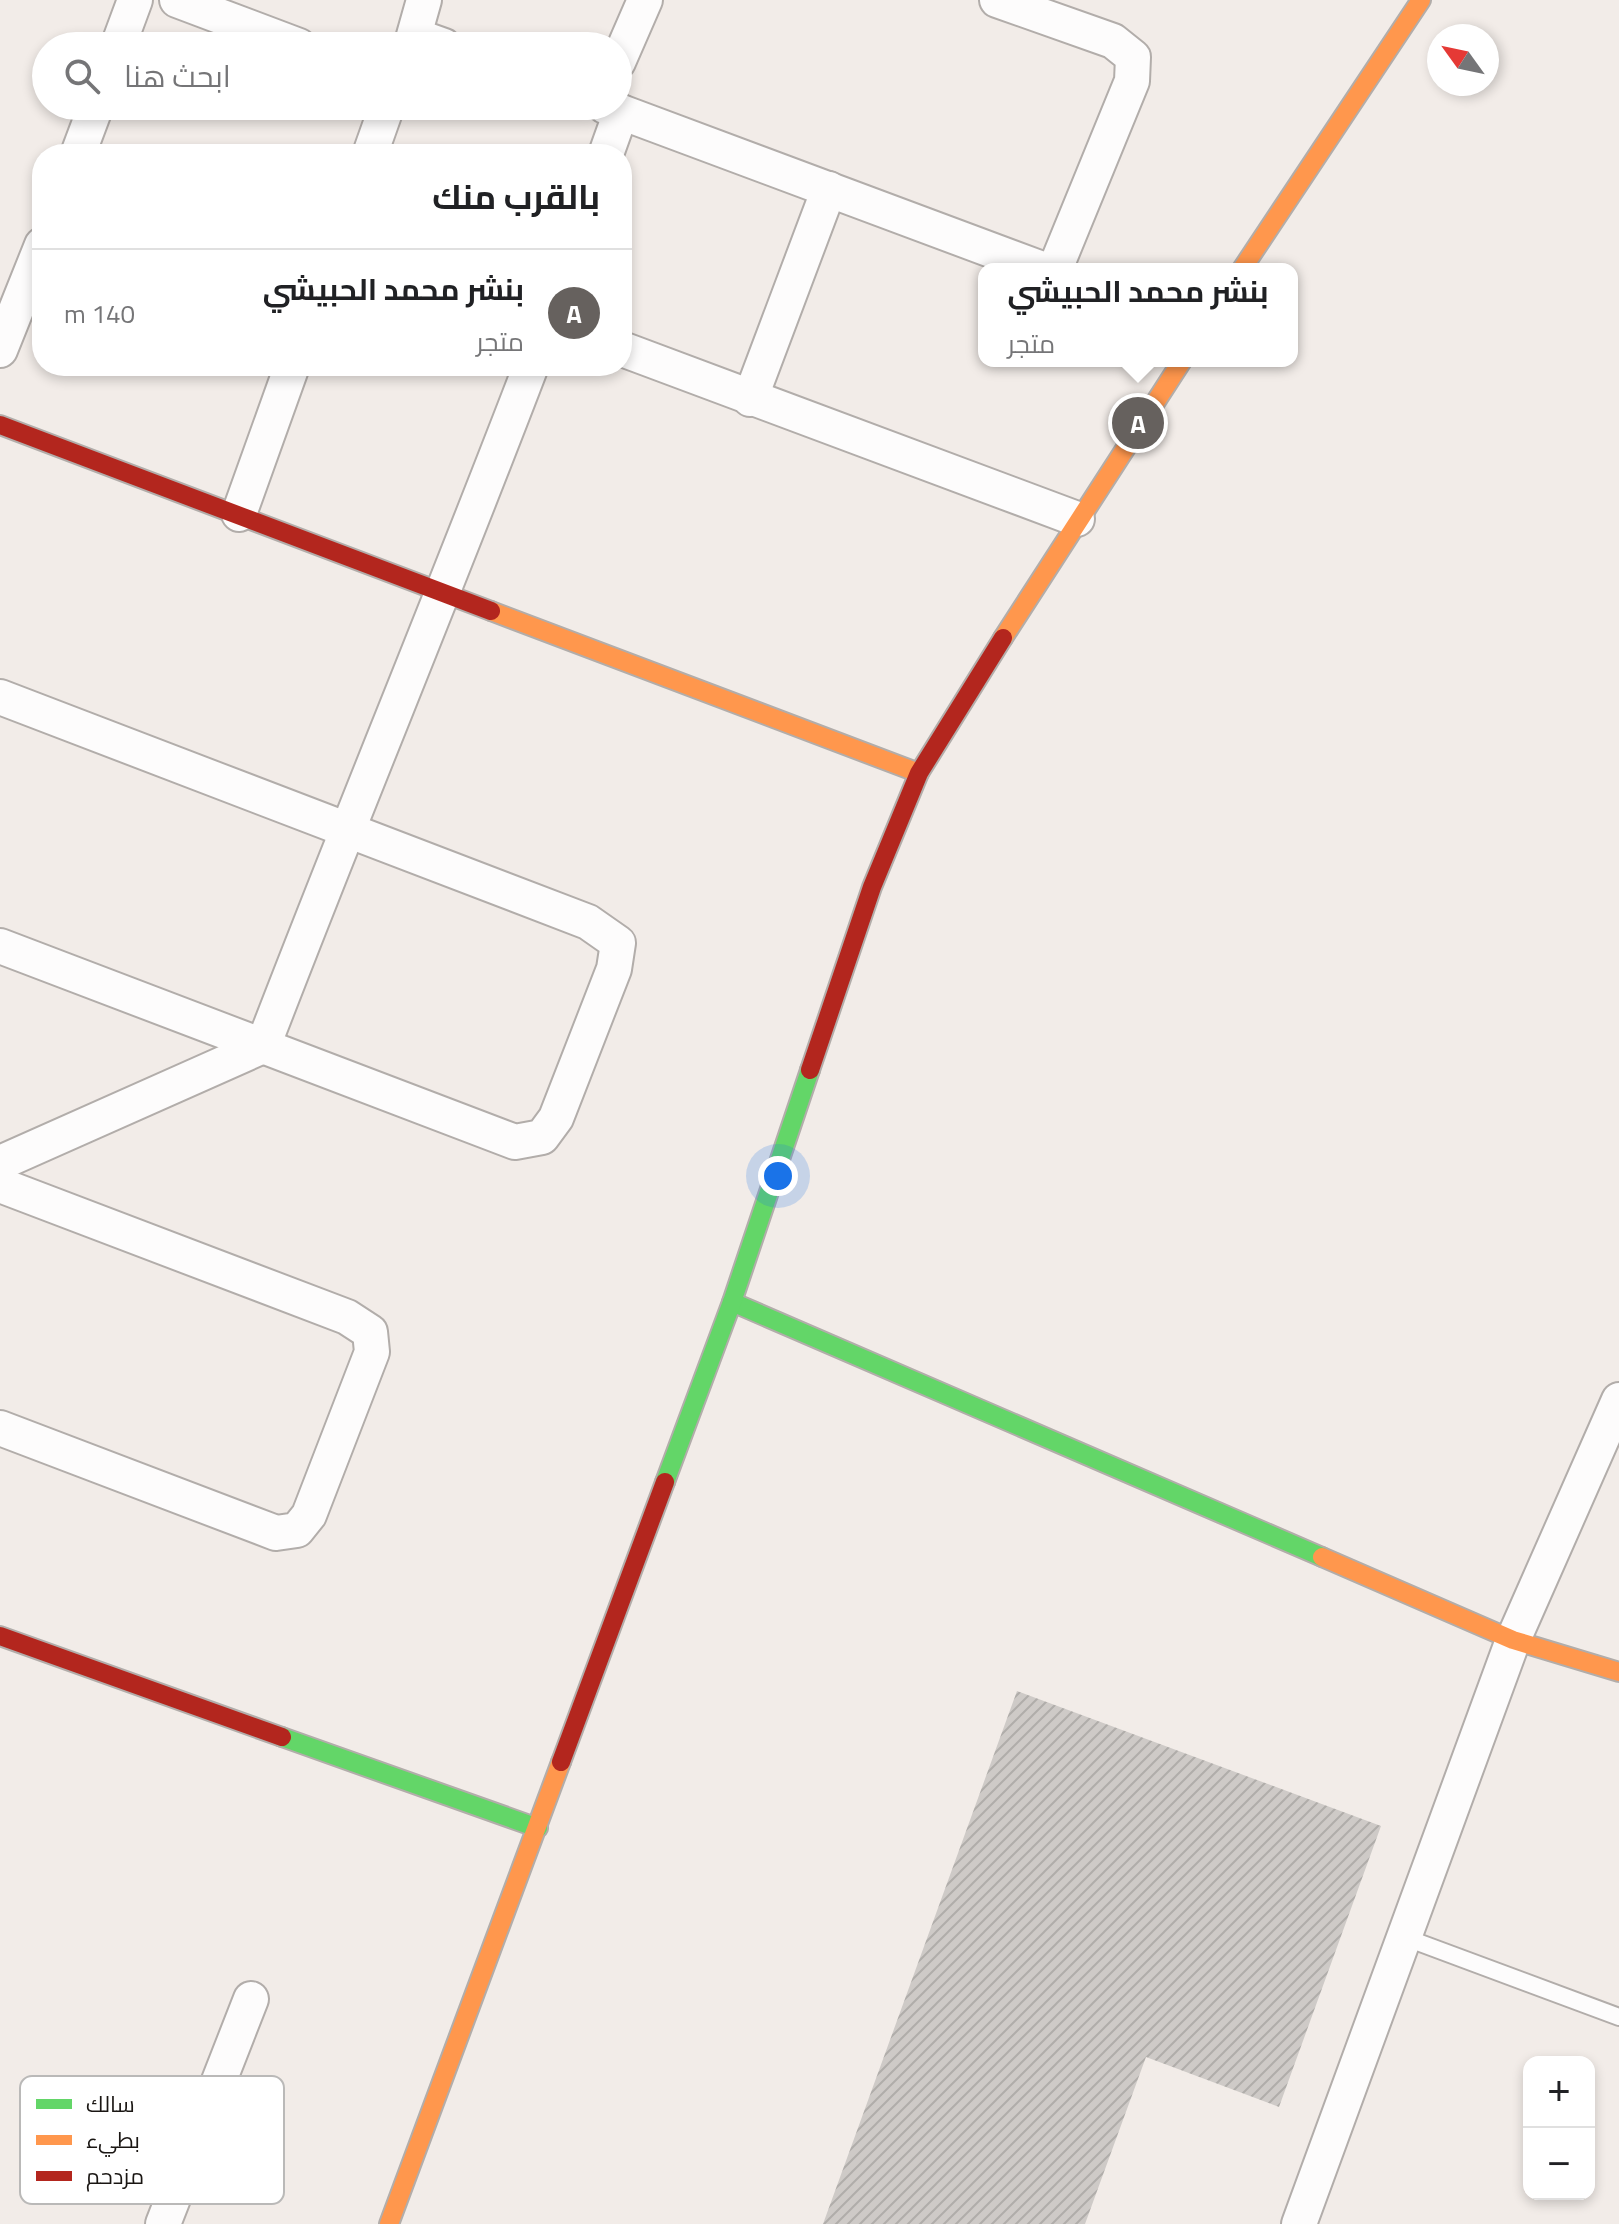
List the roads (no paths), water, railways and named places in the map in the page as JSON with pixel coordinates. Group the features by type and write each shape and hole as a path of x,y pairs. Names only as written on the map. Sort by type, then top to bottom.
{"street":[{"path":"123,32 135,0"},
{"path":"177,0 262,32"},
{"path":"424,0 424,32"},
{"path":"631,32 645,0"},
{"path":"997,0 1113,41 1133,57 1132,81 1057,263"},
{"path":"1246,263 1421,0"},
{"path":"632,116 1026,263"},
{"path":"82,144 91,120"},
{"path":"374,144 382,120"},
{"path":"608,144 611,120"},
{"path":"750,399 829,189"},
{"path":"0,350 32,270"},
{"path":"632,353 1077,519"},
{"path":"389,2224 732,1302 872,887 919,773 1077,519 1178,367"},
{"path":"239,514 288,376"},
{"path":"0,1163 263,1046 527,376"},
{"path":"0,425 919,773"},
{"path":"0,697 588,922 618,943 614,969 556,1118 542,1137 515,1142 0,946"},
{"path":"0,1185 347,1317 370,1332 372,1352 309,1515 297,1530 276,1533 0,1428"},
{"path":"732,1302 1513,1640 1619,1672"},
{"path":"1299,2224 1513,1640 1619,1400"},
{"path":"0,1636 538,1828"},
{"path":"221,2076 251,1999"},
{"path":"163,2224 171,2204"}],"lane":[{"path":"1404,1937 1619,2017"}],"place":[{"name":"بنشر محمد الحبيشي","path":"1138,423"}]}
